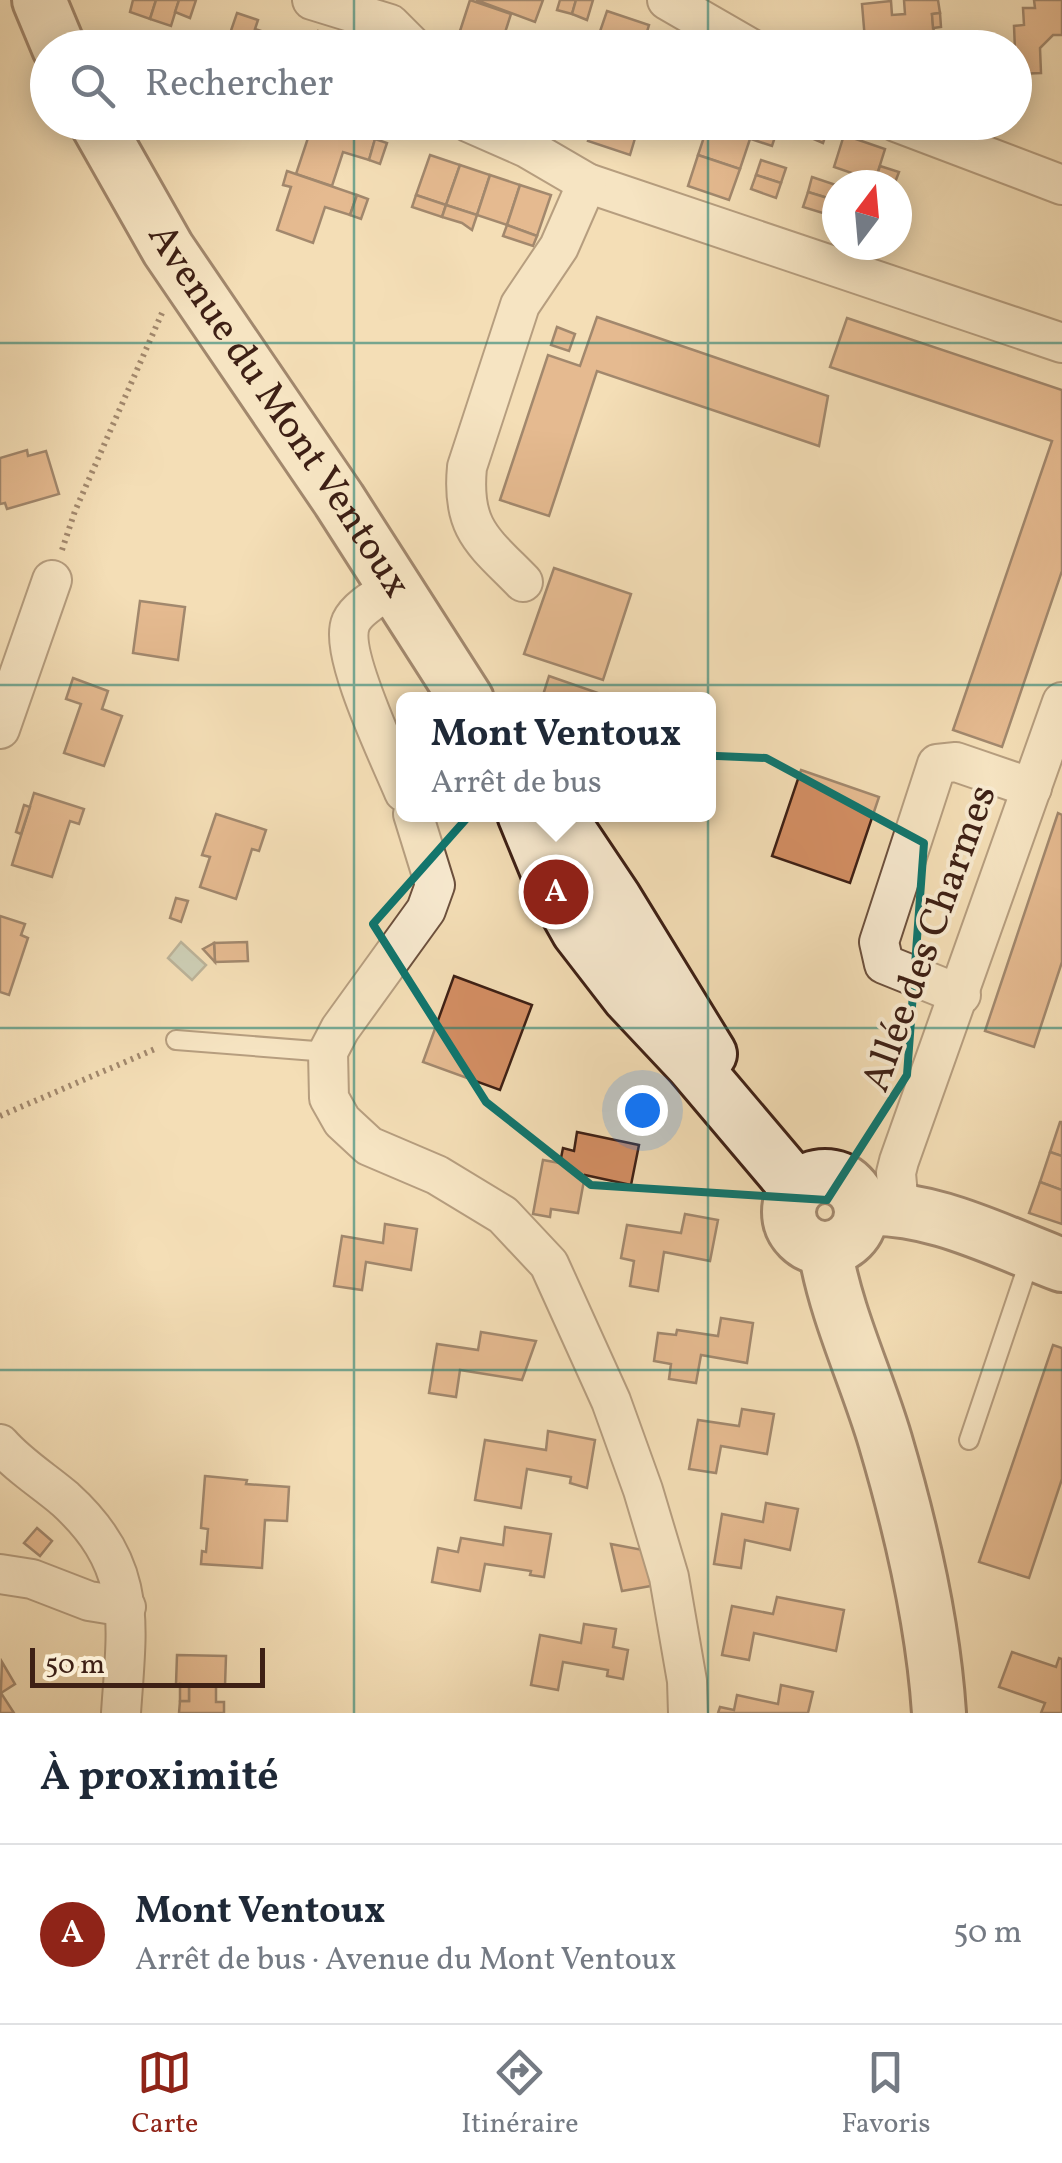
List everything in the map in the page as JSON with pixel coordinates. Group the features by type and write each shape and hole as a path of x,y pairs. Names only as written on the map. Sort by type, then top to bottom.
{"street":[{"path":"39,0 52,30"},
{"path":"312,0 390,24 396,30"},
{"path":"667,0 719,30"},
{"name":"Avenue du Mont Ventoux","path":"106,140 168,249 339,500 462,692"},
{"path":"509,140 587,182 1062,343"},
{"path":"943,140 1062,185"},
{"path":"524,582 478,536 464,494 467,468 520,305 559,247 587,182"},
{"path":"0,729 52,580"},
{"path":"394,588 352,618 347,638 360,686 396,773"},
{"name":"Allée des Charmes","path":"880,1209 1062,702"},
{"path":"960,994 884,964 879,942 937,764 956,762 1032,788"},
{"path":"416,822 435,884 426,910 340,1028 328,1052 330,1098 342,1121 369,1146 437,1175 503,1215 549,1264 611,1402 643,1490 669,1577 687,1680 688,1713"},
{"path":"527,822 542,862 578,930 628,997 797,1188"},
{"path":"563,822 691,1019 752,1136"},
{"path":"880,1209 861,1221 848,1241 825,1248 803,1241 790,1222 788,1210 797,1188 818,1176 842,1179 859,1197 880,1209 939,1219 1047,1259"},
{"path":"825,1248 840,1312 885,1438 921,1578 939,1713"},
{"path":"0,1444 89,1524 123,1584 126,1607 121,1713"},
{"path":"0,1574 32,1579 89,1602 126,1607"}],"lane":[{"path":"176,1040 328,1052"},
{"path":"970,1440 1047,1259"}],"path":[{"path":"52,580 75,511 162,312 196,290"},
{"path":"0,1116 176,1040"}],"highlighted area":[{"path":"529,748 766,758 924,843 907,1075 827,1200 591,1185 486,1102 373,924"}],"water":[{"path":"181,942 206,965 192,980 168,958"}],"building":[{"path":"133,0 156,0 150,19 130,12"},
{"path":"156,0 179,0 171,26 150,19"},
{"path":"179,0 196,0 190,18 175,12"},
{"path":"470,0 511,14 506,30 460,30"},
{"path":"476,0 543,0 535,22"},
{"path":"560,0 576,0 572,14 557,10"},
{"path":"576,0 593,0 587,20 572,14"},
{"path":"904,0 938,0 940,13 932,14 934,30 864,30 862,4 891,1 892,15 905,14"},
{"path":"1034,0 1062,0 1062,35 1053,35 1040,48 1041,73 1032,73 1032,30 1014,30 1014,26 1024,25 1023,8 1035,8"},
{"path":"607,11 649,25 647,30 600,30"},
{"path":"237,13 258,20 258,30 231,30"},
{"path":"940,13 941,27 933,28 932,14"},
{"path":"307,140 375,140 369,160 343,152 332,186 296,174"},
{"path":"375,140 387,143 380,164 369,160"},
{"path":"588,140 634,140 630,155"},
{"path":"703,140 750,140 740,169 698,155"},
{"path":"842,140 859,140 885,149 878,170 834,167"},
{"path":"430,155 460,165 446,205 416,195"},
{"path":"698,155 740,169 729,200 688,186"},
{"path":"761,160 786,168 781,183 756,175"},
{"path":"460,165 490,175 477,215 446,205"},
{"path":"287,171 357,195 350,215 325,207 313,243 277,230 291,187 283,185"},
{"path":"490,175 520,185 507,225 477,215"},
{"path":"756,175 781,183 776,198 751,189"},
{"path":"812,177 822,180 822,196 808,192"},
{"path":"520,185 551,195 537,236 507,225"},
{"path":"808,192 822,196 822,213 803,207"},
{"path":"357,195 368,199 361,219 350,215"},
{"path":"416,195 446,205 442,217 412,207"},
{"path":"446,205 477,215 472,230 442,217"},
{"path":"507,225 537,236 533,246 503,236"},
{"path":"597,317 828,396 819,446 597,371 549,516 500,500 548,355 580,366"},
{"path":"847,318 1062,390 1062,571 1002,747 953,730 1052,441 830,367"},
{"path":"557,327 575,334 569,351 551,345"},
{"path":"27,450 28,456 46,451 59,494 7,509 5,503 0,504 0,458"},
{"path":"554,568 631,594 603,680 524,654"},
{"path":"140,601 185,607 178,660 133,653"},
{"path":"549,676 595,692 544,692"},
{"path":"73,678 108,691 102,709 122,716 104,766 64,753 81,704 66,699"},
{"path":"801,770 879,797 850,883 772,856"},
{"path":"34,793 84,809 79,824 70,821 52,877 12,865"},
{"path":"24,805 30,807 21,834 16,832"},
{"path":"1058,813 1062,815 1062,962 1034,1047 985,1031"},
{"path":"216,814 266,830 259,851 252,849 236,899 200,887 210,857 202,855"},
{"path":"176,898 188,901 181,922 170,918"},
{"path":"0,916 25,924 21,935 28,938 9,995 0,992"},
{"path":"247,942 248,961 215,962 214,943"},
{"path":"214,943 215,962 203,949"},
{"path":"454,976 532,1005 500,1090 423,1062"},
{"path":"1062,1122 1062,1156 1050,1152"},
{"path":"577,1132 639,1145 631,1185 585,1175 578,1213 551,1209 550,1217 533,1214 543,1160 560,1163 563,1148 574,1151"},
{"path":"1050,1152 1062,1156 1062,1190 1040,1182"},
{"path":"1040,1182 1062,1190 1062,1224 1029,1213"},
{"path":"685,1214 718,1220 710,1261 664,1252 658,1291 630,1286 634,1261 621,1258 627,1225 681,1233"},
{"path":"385,1224 417,1229 411,1270 366,1262 362,1290 334,1286 342,1236 383,1243"},
{"path":"721,1318 753,1323 747,1363 701,1355 696,1383 669,1379 671,1364 654,1361 658,1333 676,1335 677,1330 718,1336"},
{"path":"481,1332 536,1341 522,1380 460,1370 456,1397 429,1393 437,1344 478,1350"},
{"path":"1053,1345 1062,1348 1062,1479 1029,1578 979,1562"},
{"path":"742,1409 774,1414 767,1454 721,1446 716,1473 689,1469 698,1420 739,1426"},
{"path":"548,1431 595,1440 587,1488 570,1483 571,1477 527,1469 521,1508 475,1500 485,1440 546,1450"},
{"path":"205,1476 289,1487 287,1521 265,1520 262,1568 201,1564 208,1529 201,1528"},
{"path":"766,1503 798,1509 790,1550 745,1540 741,1568 714,1564 722,1514 763,1522"},
{"path":"505,1527 551,1534 544,1577 530,1575 531,1571 485,1564 480,1591 432,1582 438,1548 458,1552 461,1538 503,1545"},
{"path":"37,1528 52,1541 40,1556 24,1543"},
{"path":"611,1544 643,1550 651,1586 622,1591"},
{"path":"777,1597 844,1610 836,1651 754,1633 749,1660 722,1655 732,1606 773,1614"},
{"path":"584,1624 616,1629 613,1647 628,1650 623,1679 607,1676 608,1670 563,1662 558,1690 531,1685 540,1635 581,1643"},
{"path":"1012,1652 1056,1667 1062,1659 1062,1713 1041,1713 1045,1703 999,1687"},
{"path":"177,1655 226,1656 225,1686 216,1686 216,1702 224,1702 224,1713 179,1713 180,1701 189,1701 189,1685 176,1684"},
{"path":"2,1662 15,1684 1,1693 14,1713 0,1713"},
{"path":"180,1684 189,1685 189,1701 180,1701"},
{"path":"781,1685 813,1692 808,1713 718,1713 720,1707 734,1710 737,1695 778,1704"}],"place":[{"name":"Mont Ventoux","path":"556,892"}]}
